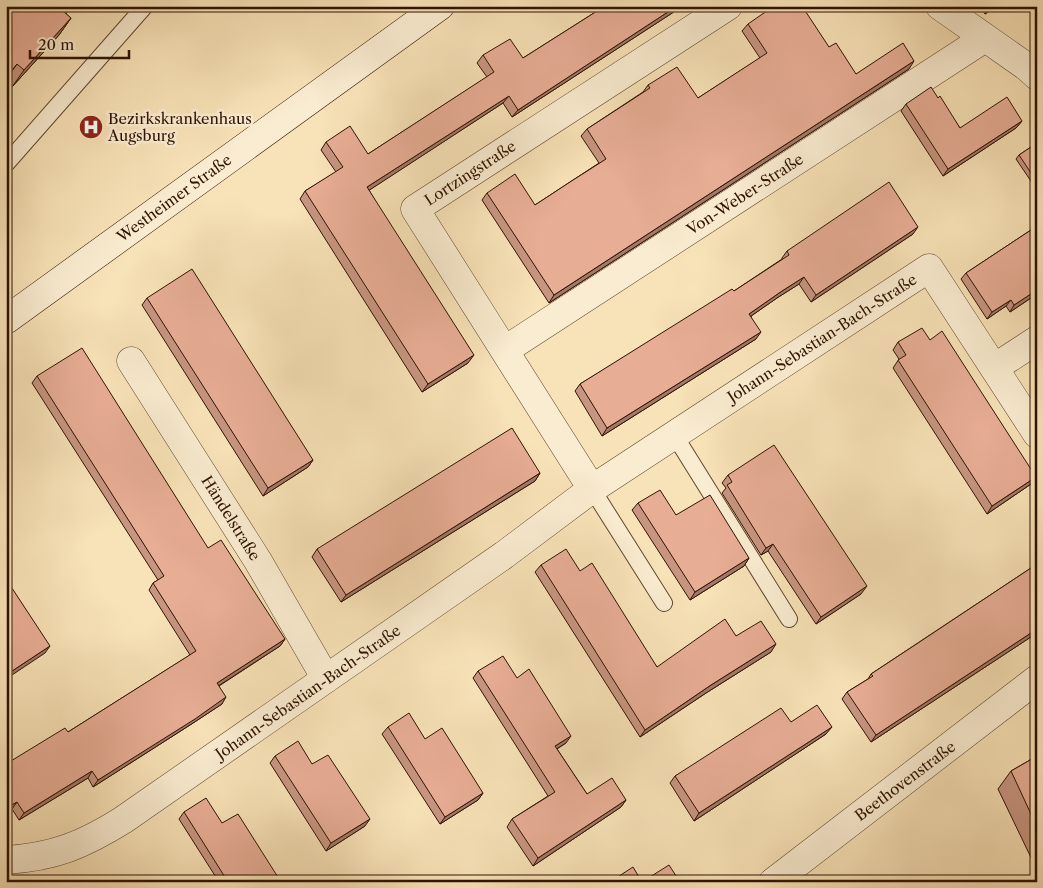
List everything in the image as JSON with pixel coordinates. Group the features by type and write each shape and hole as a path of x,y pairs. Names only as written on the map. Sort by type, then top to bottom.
{"street":[{"name":"Westheimer Straße","path":"6,320 440,6"},
{"name":"Lortzingstraße","path":"592,488 415,209 728,6"},
{"path":"940,6 1037,76"},
{"name":"Von-Weber-Straße","path":"505,350 985,38"},
{"name":"Johann-Sebastian-Bach-Straße","path":"6,860 40,857 56,853 97,836 142,807 504,555 592,488 675,436 930,268 1037,434"},
{"path":"994,368 1037,340"},
{"name":"Händelstraße","path":"131,361 258,561 326,679"},
{"name":"Beethovenstraße","path":"773,882 1037,679"}],"lane":[{"path":"6,164 145,6"},
{"path":"675,436 789,619"},
{"path":"592,488 664,603"}],"building":[{"path":"6,6 69,6 64,12 71,18 24,70 17,64 6,77"},
{"path":"605,6 677,6 518,110 509,96 367,187 474,355 428,384 305,191 343,167 326,142 350,126 368,154 494,72 483,55 510,39 523,58"},
{"path":"774,6 802,6 829,47 836,43 856,74 903,43 914,61 554,295 487,193 515,174 535,205 606,159 587,129 650,88 648,85 677,67 698,98 767,53 748,24"},
{"path":"931,87 938,98 940,96 960,128 1007,97 1022,121 948,169 906,104"},
{"path":"1037,143 1037,182 1019,155"},
{"path":"889,182 918,227 816,295 804,277 782,291 749,314 761,332 607,428 580,384 732,289 734,291 789,255 787,251"},
{"path":"1037,226 1037,290 1014,305 1011,300 992,312 966,273"},
{"path":"192,269 313,460 268,488 147,298"},
{"path":"922,328 930,340 942,331 1036,477 992,506 898,360 906,355 898,342"},
{"path":"82,348 208,548 221,540 285,639 217,683 226,697 195,719 98,780 92,771 24,813 17,802 6,808 6,764 65,728 68,732 196,651 153,583 164,576 37,376"},
{"path":"512,428 540,473 346,595 317,549"},
{"path":"774,445 867,586 821,617 773,544 766,548 727,485 732,482 728,475"},
{"path":"660,490 676,515 710,495 749,558 695,592 638,503"},
{"path":"566,549 580,571 592,563 657,667 725,619 736,636 761,621 776,644 645,730 541,565"},
{"path":"1037,564 1037,629 876,735 847,692 873,676 871,674"},
{"path":"6,579 50,646 6,675"},
{"path":"503,656 517,678 529,669 571,736 555,746 587,794 612,778 626,800 538,858 512,819 555,792 478,671"},
{"path":"817,705 832,727 699,813 675,776 781,708 791,722"},
{"path":"409,713 425,739 442,728 483,793 445,817 388,727"},
{"path":"298,741 312,764 328,755 370,819 331,843 275,756"},
{"path":"1037,756 1037,827 1011,771"},
{"path":"206,798 222,823 238,814 281,882 228,882 184,812"},
{"path":"669,865 680,882 642,882"},
{"path":"633,867 642,882 610,882"}],"place":[{"name":"Bezirkskrankenhaus Augsburg","path":"91,127"}]}
